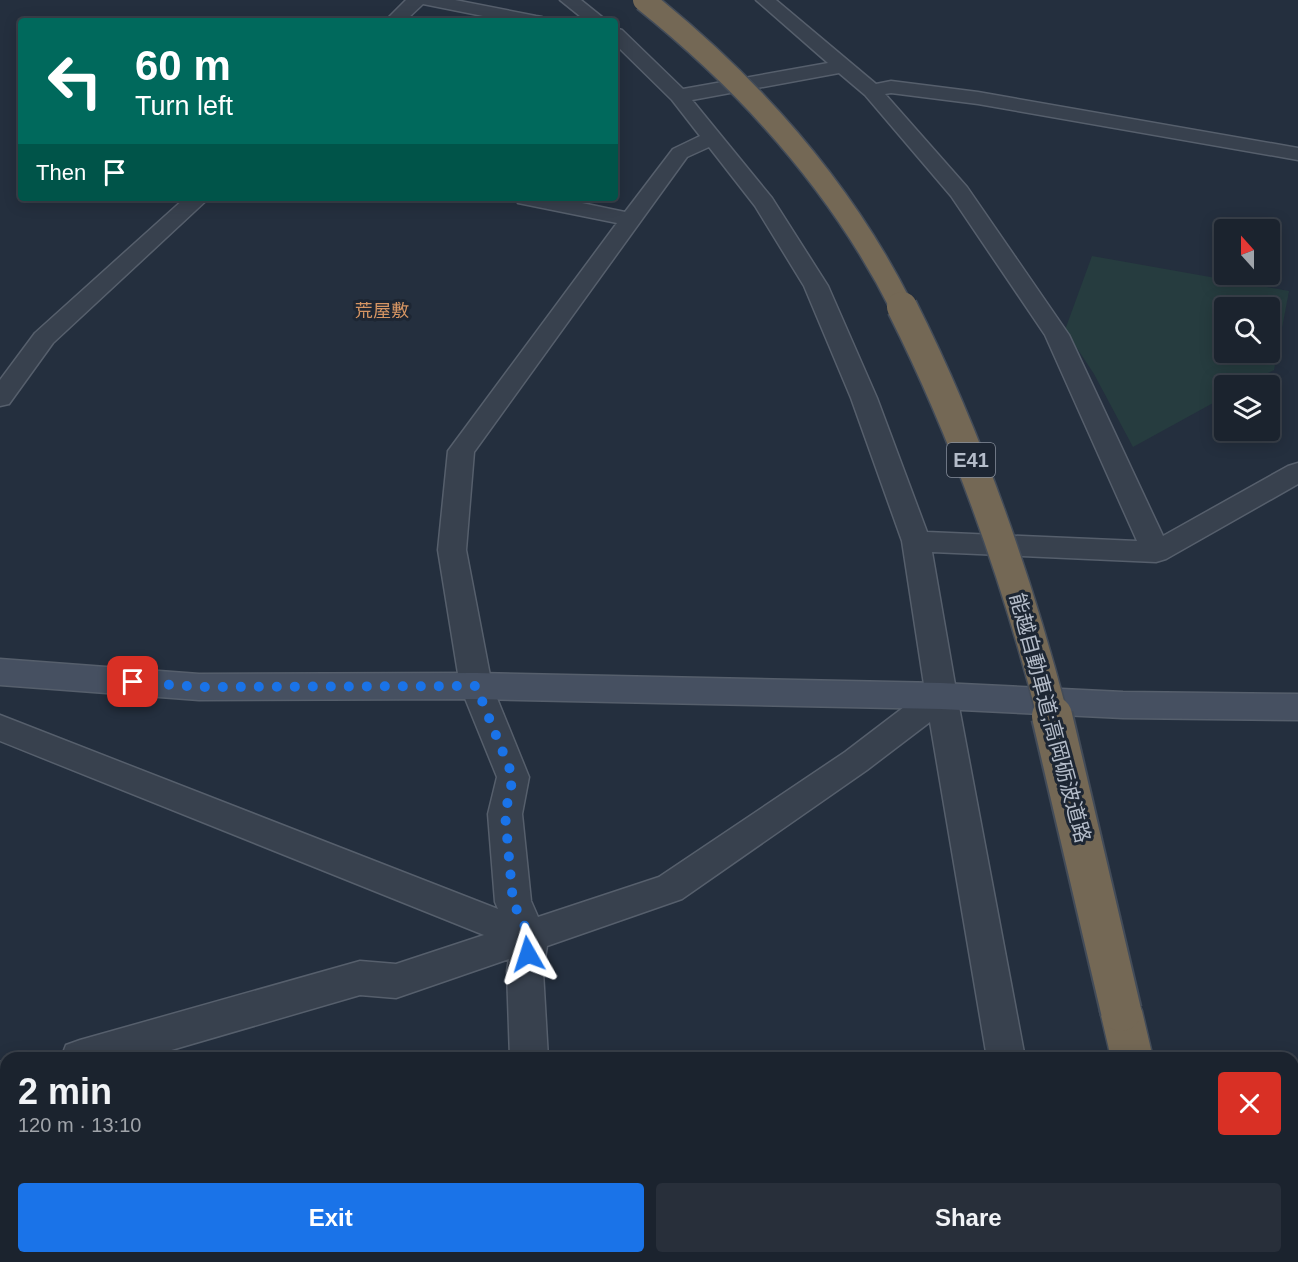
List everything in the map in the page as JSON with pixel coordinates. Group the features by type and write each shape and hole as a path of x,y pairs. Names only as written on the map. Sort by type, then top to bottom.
{"highway":[{"name":"能越自動車道;高岡砺波道路","path":"644,0 690,36 736,80 783,130 825,182 869,247 910,323 955,416 994,521 1038,656 1131,1052"},
{"name":"能越自動車道;高岡砺波道路","path":"1121,1011 1126,1052"}],"street":[{"path":"397,18 417,0"},
{"path":"427,0 520,18"},
{"path":"569,0 594,18"},
{"path":"765,0 872,91 959,192 1057,335 1156,552"},
{"path":"618,38 679,96 764,203 816,286 864,398 916,541 941,696 1005,1052"},
{"path":"679,96 845,66"},
{"path":"872,91 891,87 978,98 1298,153"},
{"path":"529,1052 525,971 530,937 513,902 505,814 513,777 476,686 452,550 461,451 680,153 713,138"},
{"path":"0,398 44,338 195,201"},
{"path":"540,201 632,220"},
{"path":"916,541 1156,552 1298,472"},
{"path":"0,672 199,687 476,686 941,696 1123,705 1298,707"},
{"path":"101,1052 360,978 396,981 669,888 856,761 941,696"},
{"path":"0,728 530,937"}],"green space":[{"path":"1092,256 1214,278 1214,285 1255,285 1289,291 1280,338 1280,297 1214,297 1214,363 1275,363 1274,370 1264,375 1214,375 1214,402 1133,447 1094,374 1065,330"}],"district":[{"name":"荒屋敷","path":"382,311"}],"route":[{"path":"133,682 199,687 476,686 513,777 505,814 513,902 530,937 528,954"}]}
